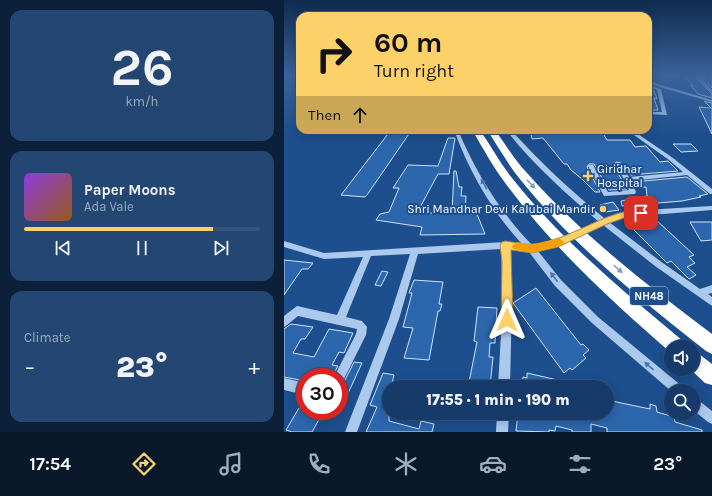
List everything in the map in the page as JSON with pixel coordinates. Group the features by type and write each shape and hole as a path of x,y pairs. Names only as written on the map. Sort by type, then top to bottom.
{"highway":[{"name":"NH48","path":"479,134 508,181 548,226 631,308 670,340"},
{"name":"NH48","path":"494,134 524,176 564,218 646,294 712,345"},
{"path":"700,366 712,376"}],"street":[{"path":"652,113 665,114 660,95"},
{"path":"692,95 712,101"},
{"path":"458,134 465,153 494,204 515,232 532,249 558,283 595,320 671,384"},
{"path":"512,134 572,196 712,302"},
{"path":"635,134 712,192"},
{"path":"591,166 606,194 634,192 618,166"},
{"path":"627,179 688,173"},
{"path":"284,244 324,256 505,245 532,249 558,243 604,221 626,214 712,208"},
{"path":"504,380 507,312 507,262 505,245"},
{"path":"351,432 389,336 404,292 415,250"},
{"path":"340,320 369,253"},
{"path":"699,293 712,289"},
{"path":"284,322 296,311 359,324 362,327 361,335 344,368"},
{"path":"284,384 296,387"},
{"path":"700,409 712,418"},
{"path":"502,432 503,420"}],"building":[{"path":"652,95 656,95 657,99 654,98 658,110 652,110"},
{"path":"702,95 712,95 712,98"},
{"path":"704,101 712,103 712,134 699,107 711,108"},
{"path":"388,134 409,134 365,197 341,195"},
{"path":"531,134 603,134 607,140 630,140 635,147 646,146 660,162 668,161 678,171 630,175 621,163 616,162 614,166 627,189 609,190 594,164 589,164 587,167 600,192 595,192 571,170 567,164 564,164 543,138 532,139"},
{"path":"448,138 455,138 449,174 438,174 417,213 452,213 454,171 456,171 459,187 462,187 461,196 466,196 465,214 477,214 485,234 420,235 422,227 376,220 380,214 389,212 399,188 393,188 408,165 438,166"},
{"path":"673,144 691,144 698,151 681,152"},
{"path":"687,177 708,194 682,201 622,206 621,201 647,196 646,187 636,188 633,182"},
{"path":"613,202 619,210 605,212 600,205"},
{"path":"654,218 694,255 689,257 695,263 687,267 696,275 689,279 671,261 667,263 631,227"},
{"path":"690,222 712,222 712,240 701,241"},
{"path":"284,260 313,263 308,269 302,269 284,295"},
{"path":"382,271 388,272 381,286 375,285"},
{"path":"414,280 443,282 439,304 442,304 440,311 438,311 429,360 404,358 413,328 403,327 412,293 409,293"},
{"path":"536,288 581,345 583,344 589,350 583,355 586,358 572,370 570,368 564,373 513,303"},
{"path":"478,307 497,308 495,343 490,343 489,357 493,357 491,380 469,380 477,342 474,341"},
{"path":"291,324 313,327 305,339 301,339 293,353 314,357 329,329 353,333 344,353 339,352 332,365 338,366 337,368 296,368 296,379 284,377 284,329"},
{"path":"354,362 362,363 348,393 348,374"},
{"path":"383,373 394,375 393,380 382,380 382,420 389,420 419,429 421,421 434,424 432,432 366,432 377,407 370,405"},
{"path":"527,373 558,380 523,380 523,377 527,378"},
{"path":"614,401 650,409 650,404 656,406 657,412 664,414 664,420 675,420 675,422 702,430 702,432 607,432 607,428 591,424 591,432 572,432 572,430 556,426 555,431 549,430 549,432 516,431 517,420 614,420"},
{"path":"296,413 296,420 319,420 312,432 292,432 286,430"}],"slow traffic":[{"path":"517,246 532,249 559,242"}],"place":[{"name":"Giridhar Hospital","path":"588,176"},
{"name":"Shri Mandhar Devi Kalubai Mandir","path":"603,209"}],"route":[{"path":"507,320 507,262 505,245 532,249 558,243 604,221 626,214 641,213"}]}
